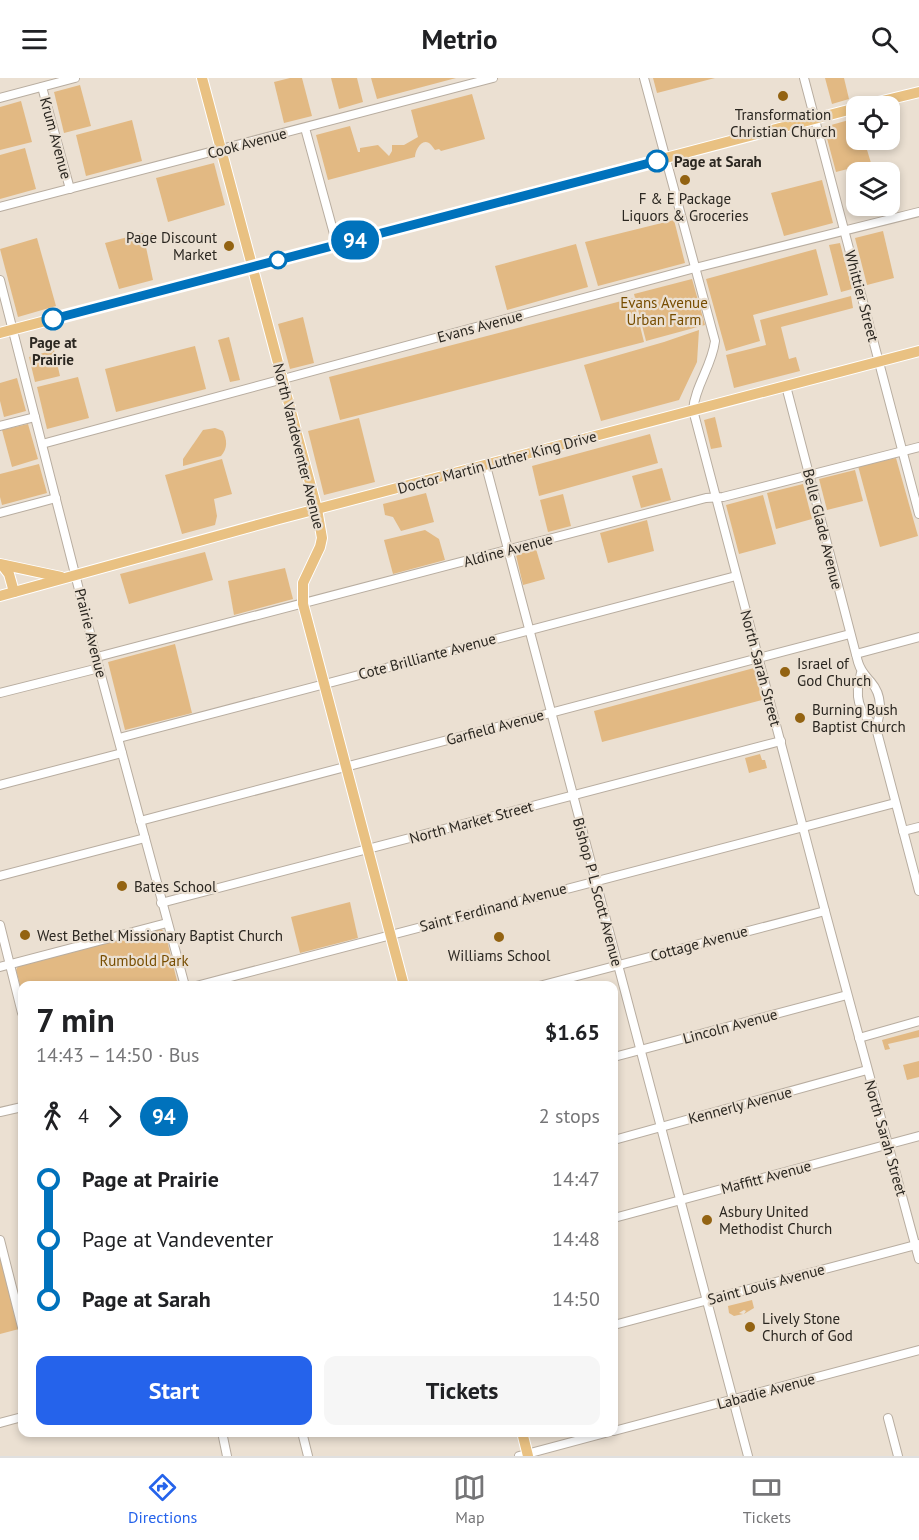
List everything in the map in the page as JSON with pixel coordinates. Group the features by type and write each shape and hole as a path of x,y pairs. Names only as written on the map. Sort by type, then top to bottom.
{"main road":[{"name":"North Vandeventer Avenue","path":"202,78 317,509 322,538 321,547 303,583 303,604 403,981"},
{"path":"900,97 919,92"},
{"path":"0,333 846,111"},
{"name":"Doctor Martin Luther King Drive","path":"0,596 317,509 919,351"},
{"path":"1,565 64,578"},
{"path":"1,565 10,576 14,592"},
{"path":"523,1437 525,1455"}],"street":[{"path":"0,98 75,78"},
{"name":"Cook Avenue","path":"0,207 493,78"},
{"path":"644,78 714,341 714,352 694,400 693,410"},
{"name":"Whittier Street","path":"804,78 919,514"},
{"name":"Krum Avenue","path":"42,87 70,189"},
{"path":"305,128 337,245"},
{"name":"Evans Avenue","path":"42,444 695,268 919,212"},
{"name":"Prairie Avenue","path":"0,280 99,668 184,981"},
{"name":"Belle Glade Avenue","path":"786,386 861,673 856,694 858,703 866,719 876,728"},
{"name":"North Sarah Street","path":"693,410 919,1259"},
{"path":"0,426 34,417"},
{"name":"Aldine Avenue","path":"97,657 706,498 715,498 919,447"},
{"name":"Bishop P L Scott Avenue","path":"486,466 748,1456"},
{"path":"0,513 56,498"},
{"name":"Cote Brilliante Avenue","path":"119,738 736,576"},
{"name":"Garfield Avenue","path":"140,821 850,634"},
{"path":"856,654 919,637"},
{"path":"0,693 99,668"},
{"name":"Belle Glade Avenue","path":"861,673 876,689 879,697 880,716 876,728 919,891"},
{"name":"North Market Street","path":"161,903 781,741"},
{"path":"0,785 122,753"},
{"name":"Saint Ferdinand Avenue","path":"215,981 895,803"},
{"path":"903,831 919,826"},
{"path":"0,876 145,838"},
{"name":"Cottage Avenue","path":"557,981 825,911"},
{"path":"0,967 167,923"},
{"path":"0,925 18,997"},
{"name":"Lincoln Avenue","path":"618,1056 847,995"},
{"path":"859,1038 919,1021"},
{"name":"Kennerly Avenue","path":"618,1139 867,1070"},
{"path":"0,1112 18,1108"},
{"name":"Maffitt Avenue","path":"618,1217 919,1136"},
{"path":"0,1240 18,1311"},
{"name":"Saint Louis Avenue","path":"618,1324 917,1245"},
{"name":"Labadie Avenue","path":"618,1430 919,1350"},
{"path":"0,1423 18,1418"},
{"path":"888,1418 898,1456"},
{"path":"223,1437 227,1456"},
{"path":"303,1437 308,1456"},
{"path":"525,1455 591,1437"}],"green space":[{"path":"302,78 312,116 284,123 274,82"},
{"path":"331,78 357,78 363,102 339,109"},
{"path":"371,78 456,78 377,99"},
{"path":"653,78 715,78 657,93"},
{"path":"825,78 844,78 848,96 846,96 846,100 832,104"},
{"path":"80,85 91,126 64,133 54,92"},
{"path":"472,94 485,139 441,151 423,142 417,149 415,157 328,180 316,135 350,126 358,152 360,148 378,145 389,156 392,145 404,145 418,137 411,110"},
{"path":"21,101 32,142 0,150 0,107"},
{"path":"132,120 142,161 86,176 76,135"},
{"path":"846,121 846,150 867,150 871,162 846,162 846,169 836,172 824,127"},
{"path":"25,148 36,189 0,199 0,155"},
{"path":"214,163 225,205 168,222 156,178"},
{"path":"822,180 833,223 784,236 771,193"},
{"path":"674,220 685,263 598,286 585,242"},
{"path":"883,231 894,278 867,285 855,238"},
{"path":"143,233 153,280 119,289 105,243"},
{"path":"37,238 56,306 18,317 0,249"},
{"path":"840,243 852,289 841,292 829,245"},
{"path":"576,244 588,287 507,310 495,266"},
{"path":"816,249 828,295 753,315 760,341 726,351 706,279"},
{"name":"Evans Avenue Urban Farm","path":"692,279 705,325 646,341 634,294"},
{"path":"851,296 853,308 781,327 789,359 796,357 800,371 734,388 726,355 766,345 760,320"},
{"path":"633,298 644,342 340,420 329,377"},
{"path":"303,317 314,363 290,369 278,324"},
{"path":"699,330 697,362 679,400 601,421 584,365"},
{"path":"229,337 240,380 230,382 218,340"},
{"path":"195,346 206,389 116,412 105,369"},
{"path":"54,350 60,376 35,382 29,357"},
{"path":"78,377 89,418 47,429 37,387"},
{"path":"17,378 26,411 4,417 0,401 0,383"},
{"path":"715,417 722,447 711,449 704,420"},
{"path":"359,418 375,482 324,495 308,431"},
{"path":"28,424 38,459 12,467 2,430"},
{"path":"215,428 223,431 225,438 226,447 221,456 183,466 183,459 203,430"},
{"path":"650,434 658,463 539,496 532,466"},
{"path":"896,458 918,536 880,547 858,466"},
{"path":"222,459 232,494 214,499 217,516 215,525 182,534 165,475"},
{"path":"39,464 47,493 2,505 0,474"},
{"path":"662,468 671,500 641,508 632,476"},
{"path":"855,470 863,501 827,510 819,479"},
{"path":"803,484 812,519 776,529 767,493"},
{"path":"426,493 434,522 401,531 393,517 385,515 383,504"},
{"path":"563,494 571,526 548,532 540,500"},
{"path":"763,495 776,544 739,554 726,505"},
{"path":"647,520 654,551 608,563 600,533"},
{"path":"425,530 439,539 445,560 393,574 384,540"},
{"path":"536,549 545,579 523,585 516,555"},
{"path":"205,552 213,580 129,604 120,574"},
{"path":"285,568 293,599 234,615 228,581"},
{"path":"175,644 192,713 125,730 108,662"},
{"path":"754,668 762,700 602,742 594,711"},
{"path":"760,754 767,768 749,773 745,758"},
{"path":"350,902 358,938 300,953 291,917"},
{"name":"Rumbold Park","path":"161,929 165,932 177,981 19,981 16,970 18,966"},
{"path":"919,1030 919,1037 888,1044 890,1049 885,1050 882,1040"},
{"path":"919,1061 919,1077 907,1080 903,1065"},
{"path":"0,1257 18,1329 0,1334"},
{"path":"752,1300 754,1308 744,1314 746,1311 744,1310 739,1313 743,1314 734,1316 729,1313 728,1306"}],"bus line":[{"name":"94","path":"53,319 657,161"}],"place":[{"name":"Transformation Christian Church","path":"783,96"},
{"name":"Page at Sarah","path":"657,161"},
{"name":"F & E Package Liquors & Groceries","path":"685,180"},
{"name":"Page Discount Market","path":"229,246"},
{"name":"Page at Prairie","path":"53,319"},
{"name":"Israel of God Church","path":"785,672"},
{"name":"Burning Bush Baptist Church","path":"800,718"},
{"name":"Bates School","path":"122,886"},
{"name":"West Bethel Missionary Baptist Church","path":"25,935"},
{"name":"Williams School","path":"499,937"},
{"name":"Asbury United Methodist Church","path":"707,1220"},
{"name":"Lively Stone Church of God","path":"750,1327"}]}
